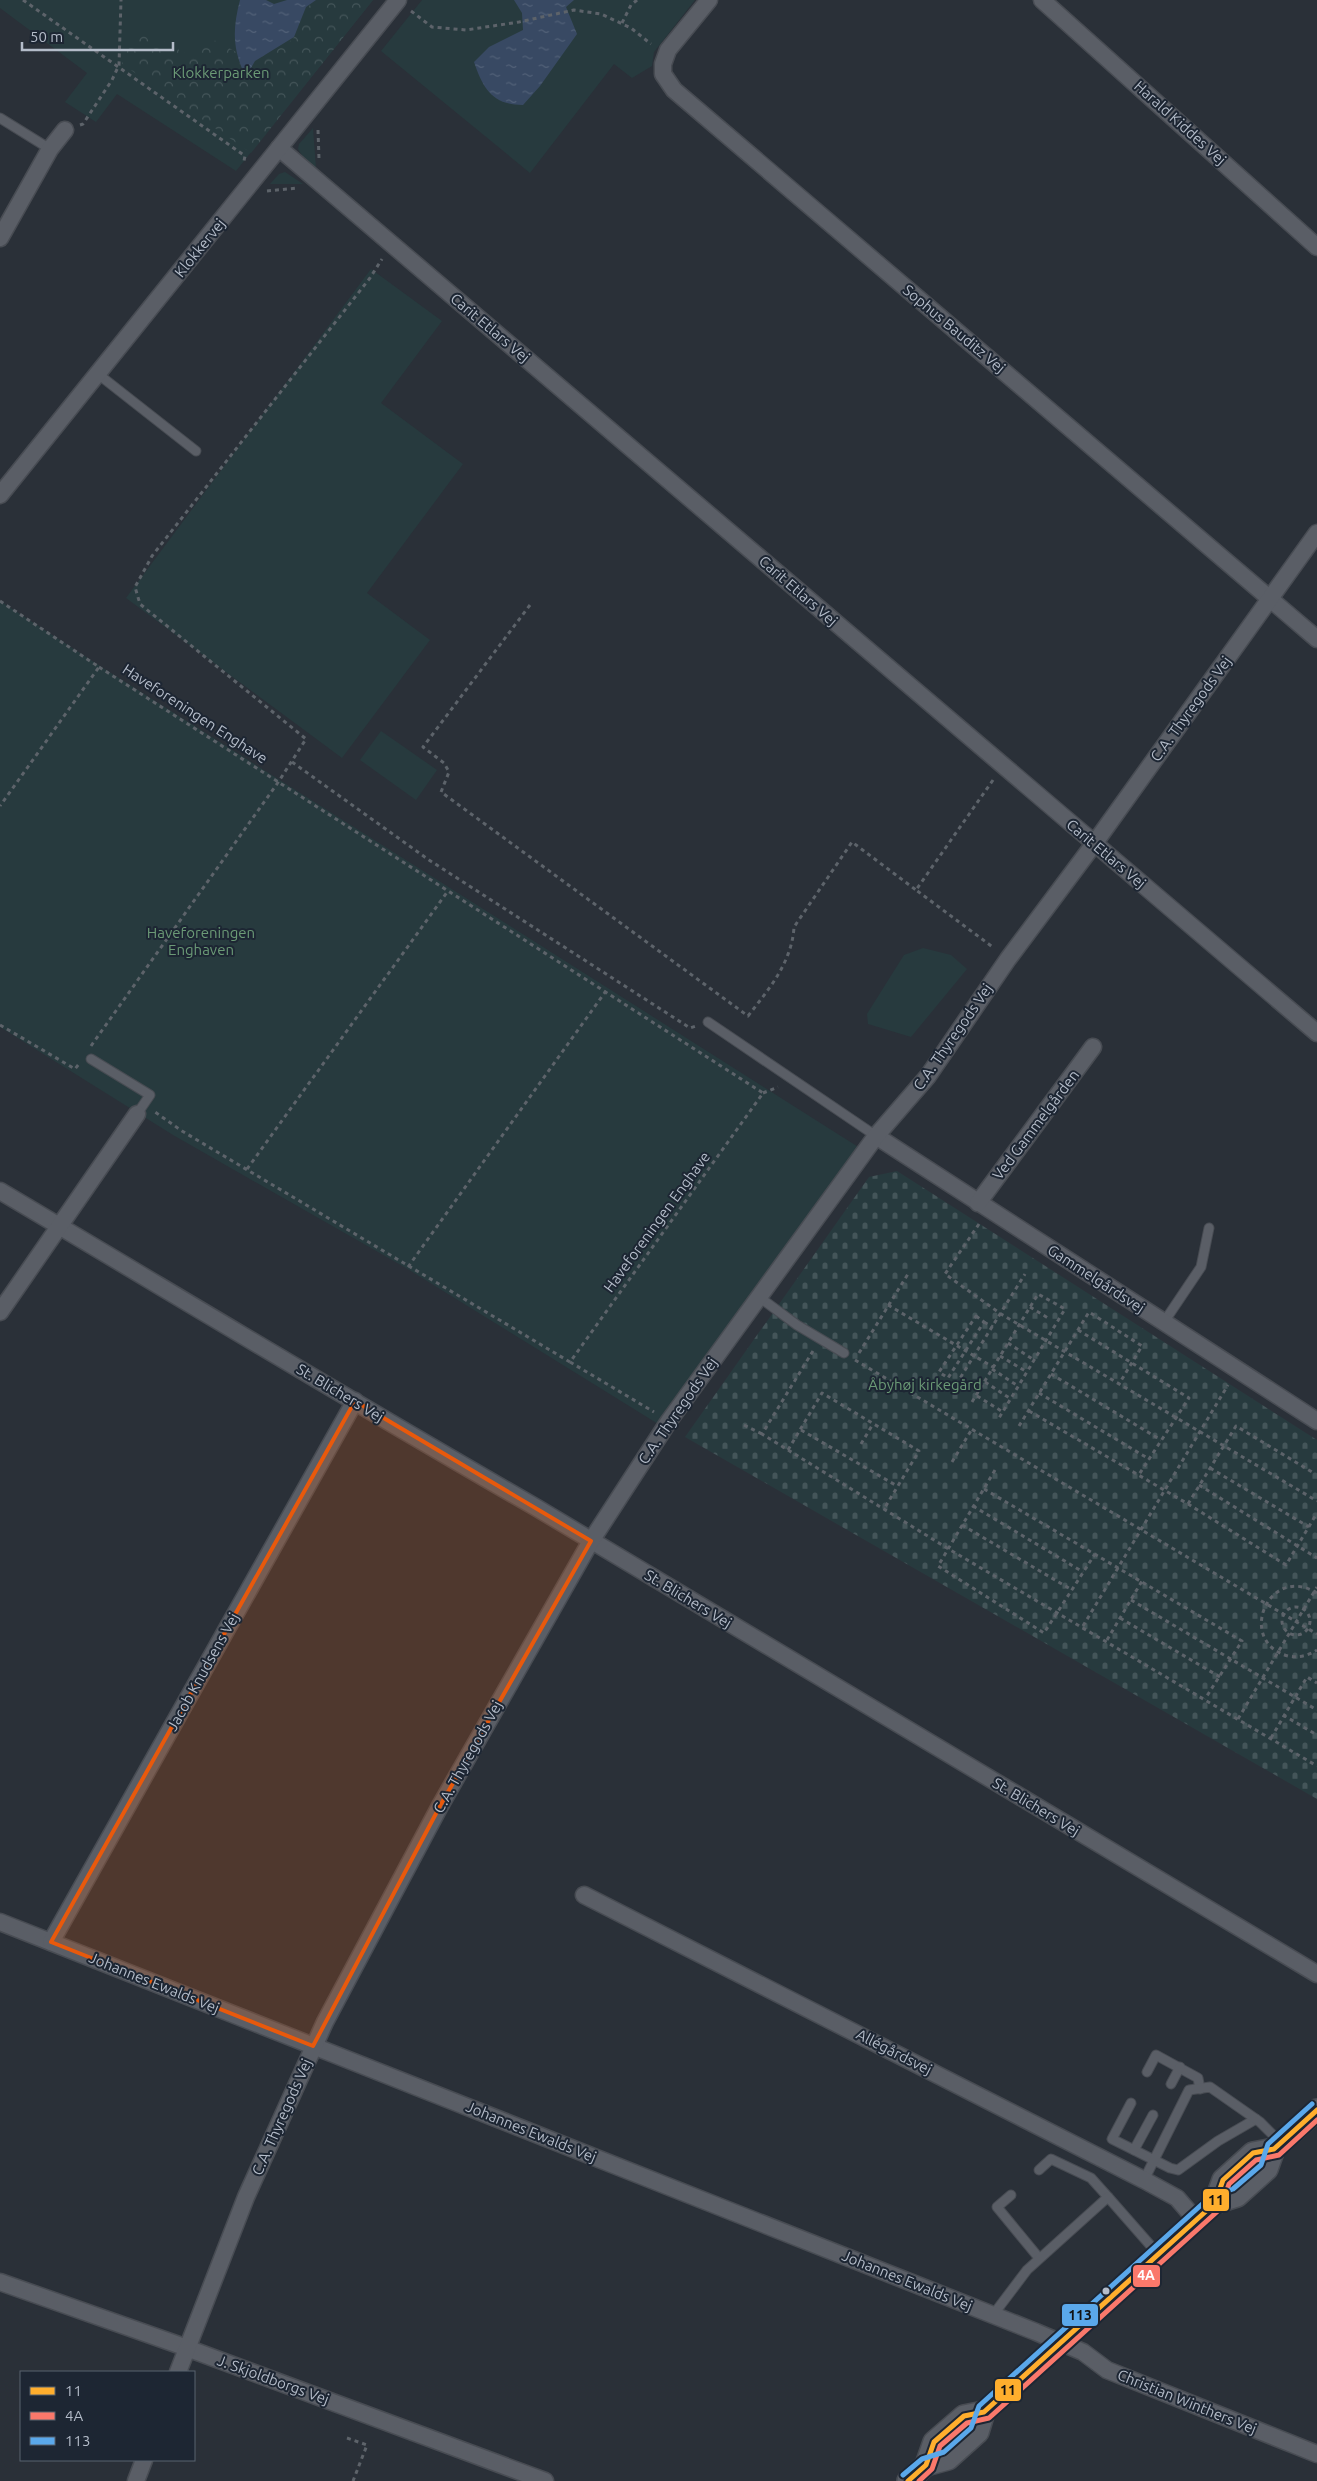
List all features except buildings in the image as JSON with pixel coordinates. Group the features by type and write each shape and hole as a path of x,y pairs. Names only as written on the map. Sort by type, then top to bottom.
{"street":[{"name":"Klokkervej","path":"0,494 398,0"},
{"path":"665,55 709,0"},
{"name":"Harald Kiddes Vej","path":"1042,0 1317,247"},
{"name":"Sophus Bauditz Vej","path":"665,55 663,74 674,90 1317,639"},
{"path":"0,238 50,149 65,130"},
{"name":"Carit Etlars Vej","path":"279,148 1317,1033"},
{"name":"C.A. Thyregods Vej","path":"178,2371 246,2197 313,2046 440,1806 591,1541 669,1421 876,1136 928,1076 1008,959 1094,844 1317,534"},
{"name":"Ved Gammelgården","path":"983,1206 1093,1047"},
{"path":"0,1312 140,1110"},
{"name":"Gammelgårdsvej","path":"876,1136 1317,1421"},
{"name":"St. Blichers Vej","path":"0,1191 1317,1974"},
{"name":"Jacob Knudsens Vej","path":"51,1942 355,1401"},
{"name":"Allégårdsvej","path":"584,1895 1144,2180 1177,2198 1196,2220"},
{"name":"Johannes Ewalds Vej","path":"0,1922 1061,2343"},
{"path":"908,2481 926,2465 934,2442 964,2416 984,2412 1215,2203 1223,2180 1252,2153 1278,2146 1317,2110"},
{"name":"J. Skjoldborgs Vej","path":"0,2282 187,2348 545,2481"},
{"name":"Christian Winthers Vej","path":"1061,2343 1083,2352 1107,2370 1317,2454"},
{"path":"136,2481 144,2461"}],"lane":[{"path":"0,118 50,149"},
{"path":"98,374 196,452"},
{"path":"708,1022 876,1136"},
{"path":"88,1057 150,1094 140,1110"},
{"path":"1164,1322 1201,1266 1209,1228"},
{"path":"759,1297 797,1325 844,1353"},
{"path":"1147,2072 1156,2055 1198,2078 1200,2089"},
{"path":"1170,2084 1180,2067"},
{"path":"1144,2180 1189,2090 1210,2087 1256,2119 1278,2146"},
{"path":"1131,2103 1112,2139 1178,2170 1218,2141 1256,2119"},
{"path":"1134,2150 1153,2115"},
{"path":"1039,2170 1051,2159 1091,2178 1158,2254"},
{"path":"1011,2195 997,2207 1039,2258"},
{"path":"992,2315 1027,2270 1108,2198"}],"path":[{"path":"23,0 119,65 245,156 242,173 253,182"},
{"path":"65,130 83,124 112,80 119,65 121,0"},
{"path":"398,0 432,27 466,30 519,22 574,10 601,14 622,23 665,55"},
{"path":"622,23 631,5 637,0"},
{"path":"279,781 306,739 140,604 135,587 152,556 394,246"},
{"name":"Haveforeningen Enghave","path":"0,601 99,667 763,1093 570,1362"},
{"path":"530,605 423,748 444,763 449,772 441,792 748,1016 774,982 793,943 794,927 852,842 1008,959"},
{"name":"Haveforeningen Enghave","path":"0,806 99,667"},
{"path":"292,762 429,860 690,1028 708,1022"},
{"path":"916,890 1004,766"},
{"name":"Haveforeningen Enghave","path":"0,1025 75,1069 88,1057 279,781"},
{"path":"247,1169 448,890"},
{"path":"408,1267 606,991"},
{"path":"140,1110 182,1131 247,1169 408,1267 669,1421"},
{"path":"983,1206 945,1274 1001,1314 1317,1501"},
{"path":"854,1360 908,1274"},
{"path":"952,1391 1025,1274"},
{"path":"972,1402 1038,1294 1065,1309 999,1418"},
{"path":"888,1305 957,1345 1018,1386"},
{"path":"1030,1308 1048,1318"},
{"path":"1019,1426 1089,1312 1142,1346 1119,1384"},
{"path":"984,1322 948,1378 939,1372 976,1316 993,1327"},
{"path":"1078,1330 1189,1398 1138,1476"},
{"path":"762,1434 820,1340"},
{"path":"1008,1343 1034,1360"},
{"path":"844,1353 1317,1634"},
{"path":"1000,1356 1027,1372"},
{"path":"1083,1626 1238,1370"},
{"path":"1051,1374 1161,1440"},
{"path":"985,1382 1011,1399"},
{"path":"1039,1393 1149,1459"},
{"path":"788,1450 822,1394 919,1450 884,1509"},
{"path":"977,1396 1003,1412"},
{"path":"1029,1411 1188,1504 1286,1566 1317,1513"},
{"path":"861,1444 873,1424"},
{"path":"744,1425 762,1434 947,1548 1107,1640 1317,1766"},
{"path":"1188,1504 1236,1426 1312,1472"},
{"path":"952,1462 972,1429"},
{"path":"800,1430 897,1486"},
{"path":"1210,1468 1309,1527"},
{"path":"995,1470 938,1566 1044,1633 1095,1554"},
{"path":"1199,1486 1317,1558"},
{"path":"984,1489 1242,1641 1206,1699"},
{"path":"974,1506 1083,1572"},
{"path":"962,1526 1072,1590"},
{"path":"1107,1640 1142,1581"},
{"path":"1316,1592 1300,1586 1280,1590 1266,1603 1262,1613 1262,1633 1267,1642 1278,1652 1292,1657 1302,1657 1317,1650"},
{"path":"1238,1719 1296,1621 1316,1592 1317,1586"},
{"path":"1131,1600 1317,1710"},
{"path":"1284,1614 1294,1607 1304,1609 1309,1616 1308,1628"},
{"path":"1284,1614 1283,1626 1289,1633 1298,1635 1308,1628"},
{"path":"1120,1618 1220,1677"},
{"path":"1271,1738 1283,1714 1307,1677 1317,1683"},
{"path":"1283,1714 1317,1735"},
{"path":"347,2438 367,2445 354,2481"}],"highlighted area":[{"path":"355,1401 591,1541 440,1806 313,2046 51,1942"}],"green space":[{"name":"Klokkerparken","path":"0,0 373,0 236,171 117,94 96,122 65,102 87,73 0,8"},
{"path":"316,0 373,0 251,153 122,64 135,31 160,39 195,59 206,40 217,41 236,52 239,63 251,71 265,56 284,46 294,37 298,32 304,14"},
{"path":"422,0 695,0 654,52 652,66 632,78 614,64 530,173 381,51"},
{"path":"313,128 316,168 303,157 298,149 299,144"},
{"path":"285,172 303,184 270,184 279,174"},
{"path":"371,269 442,321 381,403 463,464 367,593 430,640 342,758 126,598"},
{"name":"Haveforeningen Enghaven","path":"0,601 863,1150 663,1427 406,1268 173,1135 0,1027"},
{"path":"381,731 437,770 416,800 360,760"},
{"path":"923,948 951,955 967,969 911,1037 868,1024 867,1014 904,955"},
{"name":"Åbyhøj kirkegård","path":"897,1171 1317,1440 1317,1799 685,1437 869,1177"}],"water":[{"path":"240,0 266,0 274,4 287,0 316,0 306,7 294,37 255,61 248,73 244,73 237,54 235,37"},
{"path":"514,0 574,0 566,7 577,34 540,86 523,105 504,102 490,93 481,80 474,62 489,47 523,30 522,13"}],"transit line":[{"name":"113","path":"903,2475 922,2459 944,2452 971,2428 979,2406 1210,2197 1233,2189 1261,2165 1268,2144 1312,2104"},
{"name":"11","path":"908,2481 926,2465 934,2442 964,2416 984,2412 1215,2203 1223,2180 1253,2153 1274,2149 1317,2110"},
{"name":"4A","path":"919,2481 932,2469 940,2446 967,2423 989,2418 1220,2209 1229,2184 1256,2160 1279,2155 1317,2120"}]}
